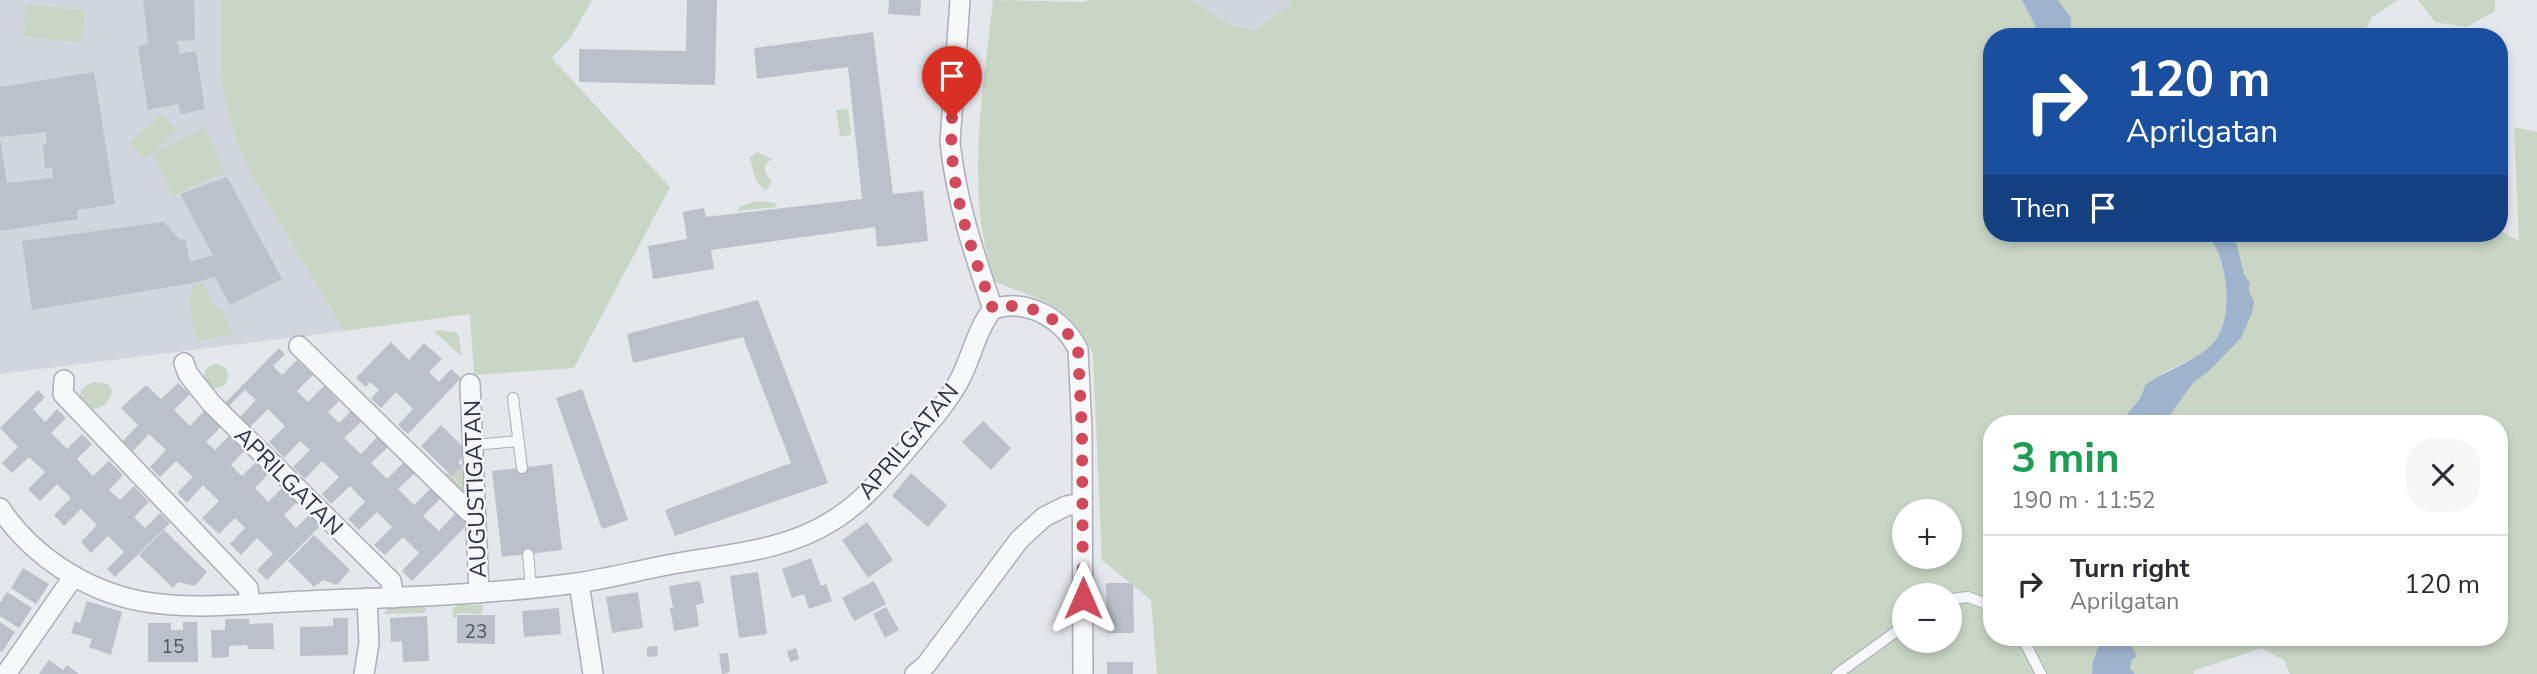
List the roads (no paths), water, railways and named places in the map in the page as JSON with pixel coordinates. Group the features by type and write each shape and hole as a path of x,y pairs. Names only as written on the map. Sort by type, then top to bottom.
{"street":[{"path":"960,0 950,142 966,227 993,309 1016,304 1048,316 1073,338 1078,349 1082,432 1083,674"},
{"name":"APRILGATAN","path":"0,508 36,549 74,576 109,592 140,601 191,604 394,598 531,588 579,583 771,547 817,530 835,520 858,503 884,477 933,418 957,384 970,361 984,320 993,309"},
{"path":"299,346 469,512 475,512"},
{"name":"APRILGATAN","path":"184,363 188,374 211,403 391,581 394,598"},
{"path":"64,380 63,394 248,588 250,603"},
{"name":"AUGUSTIGATAN","path":"470,384 479,593"},
{"path":"915,674 926,664 1019,540 1044,517 1066,506 1082,503"},
{"path":"6,674 74,576"},
{"path":"579,583 593,674"},
{"path":"364,674 369,643 368,598"}],"lane":[{"path":"513,398 522,468"},
{"path":"474,445 518,441"},
{"path":"528,554 531,588"},
{"path":"1962,598 1983,603"},
{"path":"1837,674 1892,635"},
{"path":"2027,646 2041,674"}],"water":[{"path":"2022,0 2058,0 2071,18 2071,28 2036,28"},
{"path":"2212,242 2236,242 2244,274 2250,283 2249,292 2254,301 2241,338 2208,372 2194,382 2170,415 2127,415 2145,385 2192,359 2215,340 2225,317 2226,304 2225,276"},
{"path":"2099,646 2131,646 2137,656 2132,660 2130,668 2135,674 2092,674"}]}
